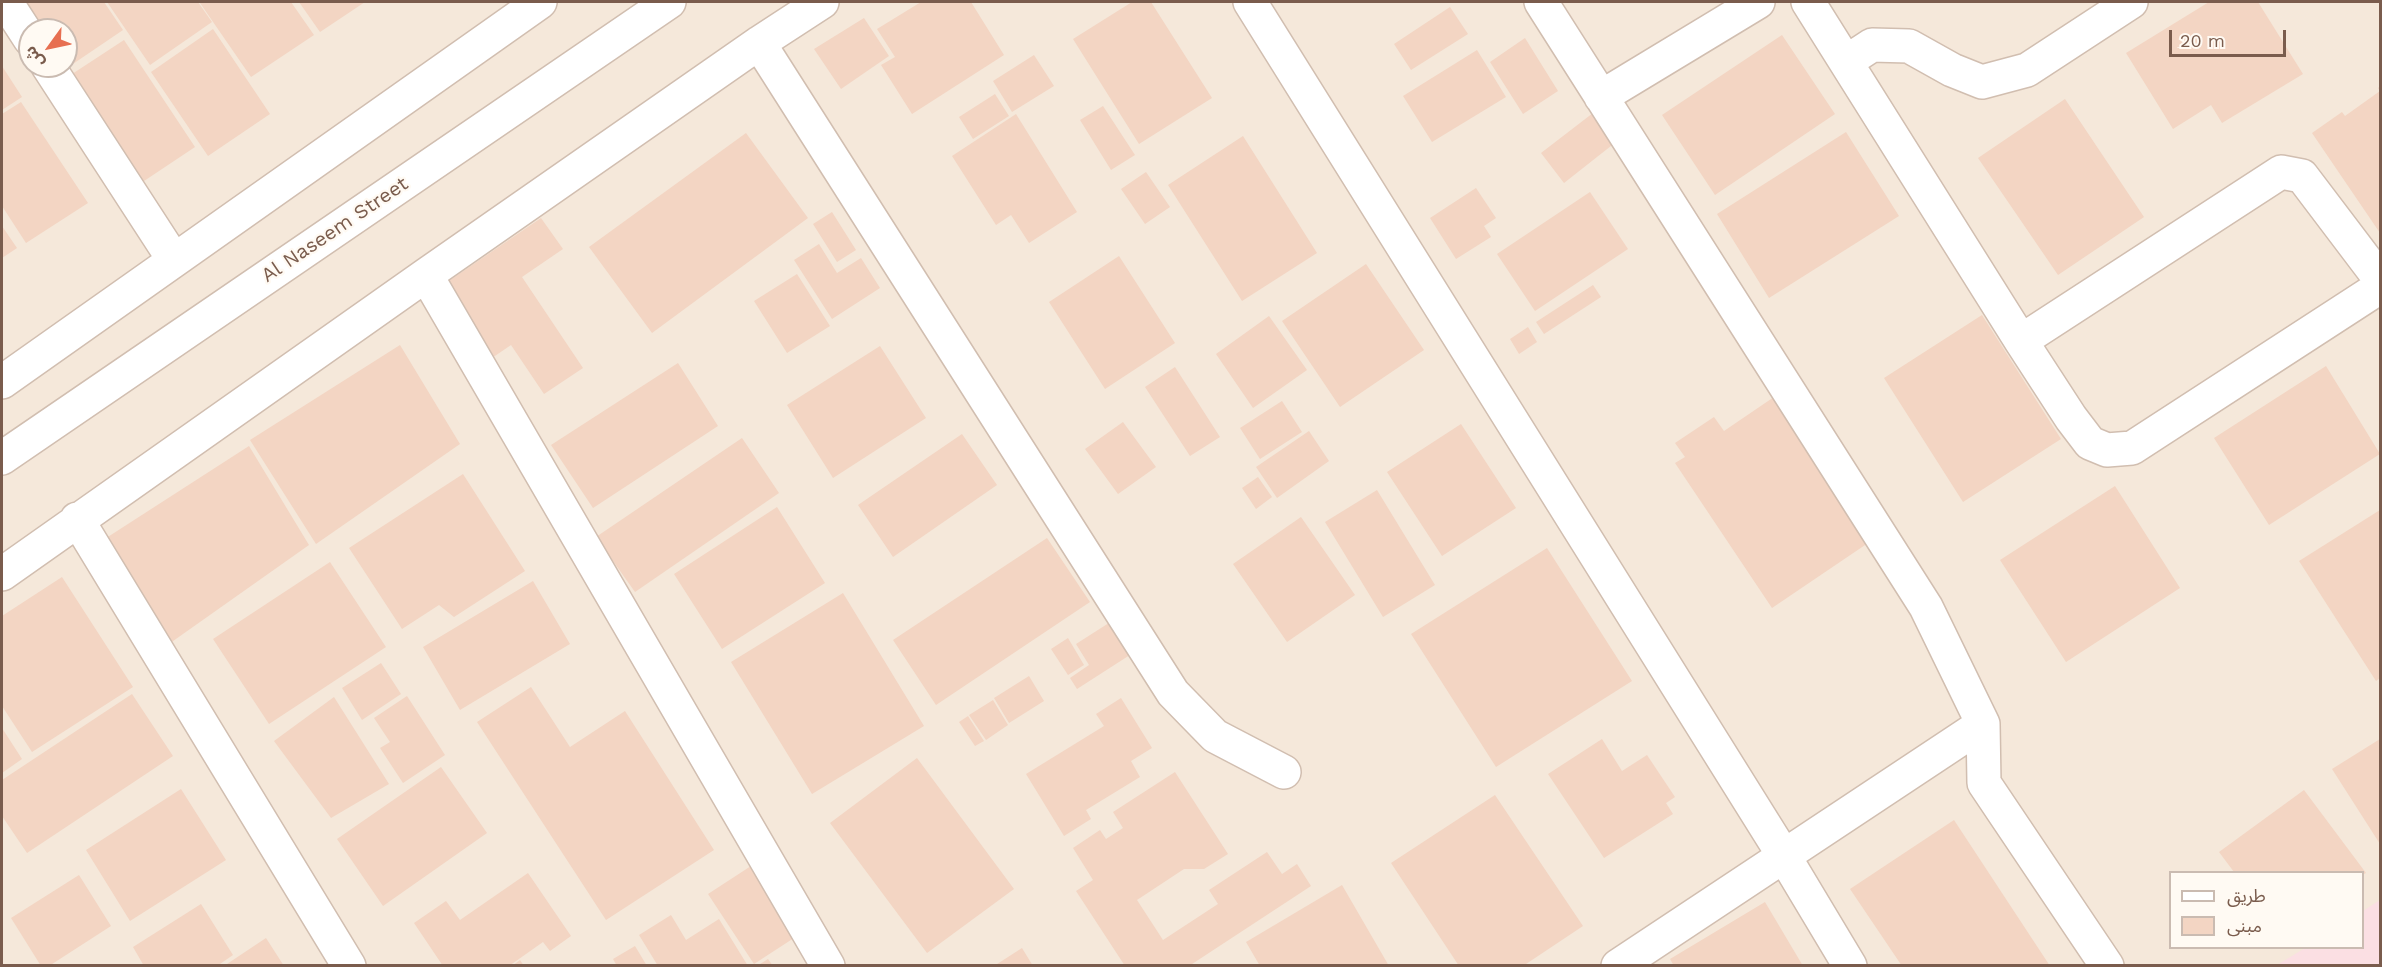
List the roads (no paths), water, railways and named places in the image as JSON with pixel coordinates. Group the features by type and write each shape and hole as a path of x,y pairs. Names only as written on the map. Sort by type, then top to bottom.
{"street":[{"path":"6,2 18,20"},
{"path":"2,382 540,2"},
{"name":"Al Naseem Street","path":"2,458 669,2"},
{"path":"2,574 426,275 759,43 822,2"},
{"path":"1250,2 1784,856 1850,966"},
{"path":"1541,2 1926,607 1983,724 1984,783 2107,966"},
{"path":"1601,97 1758,2"},
{"path":"1808,2 2021,341 2090,443 2107,450 2132,448 2380,287"},
{"path":"1846,62 1872,45 1909,46 1982,82 2027,70 2131,2"},
{"path":"759,43 1173,693 1215,736 1284,772"},
{"path":"56,78 174,260"},
{"path":"2021,341 2281,172 2302,176 2380,279"},
{"path":"426,275 828,966"},
{"path":"77,519 349,966"},
{"path":"1618,966 1983,724"}]}
